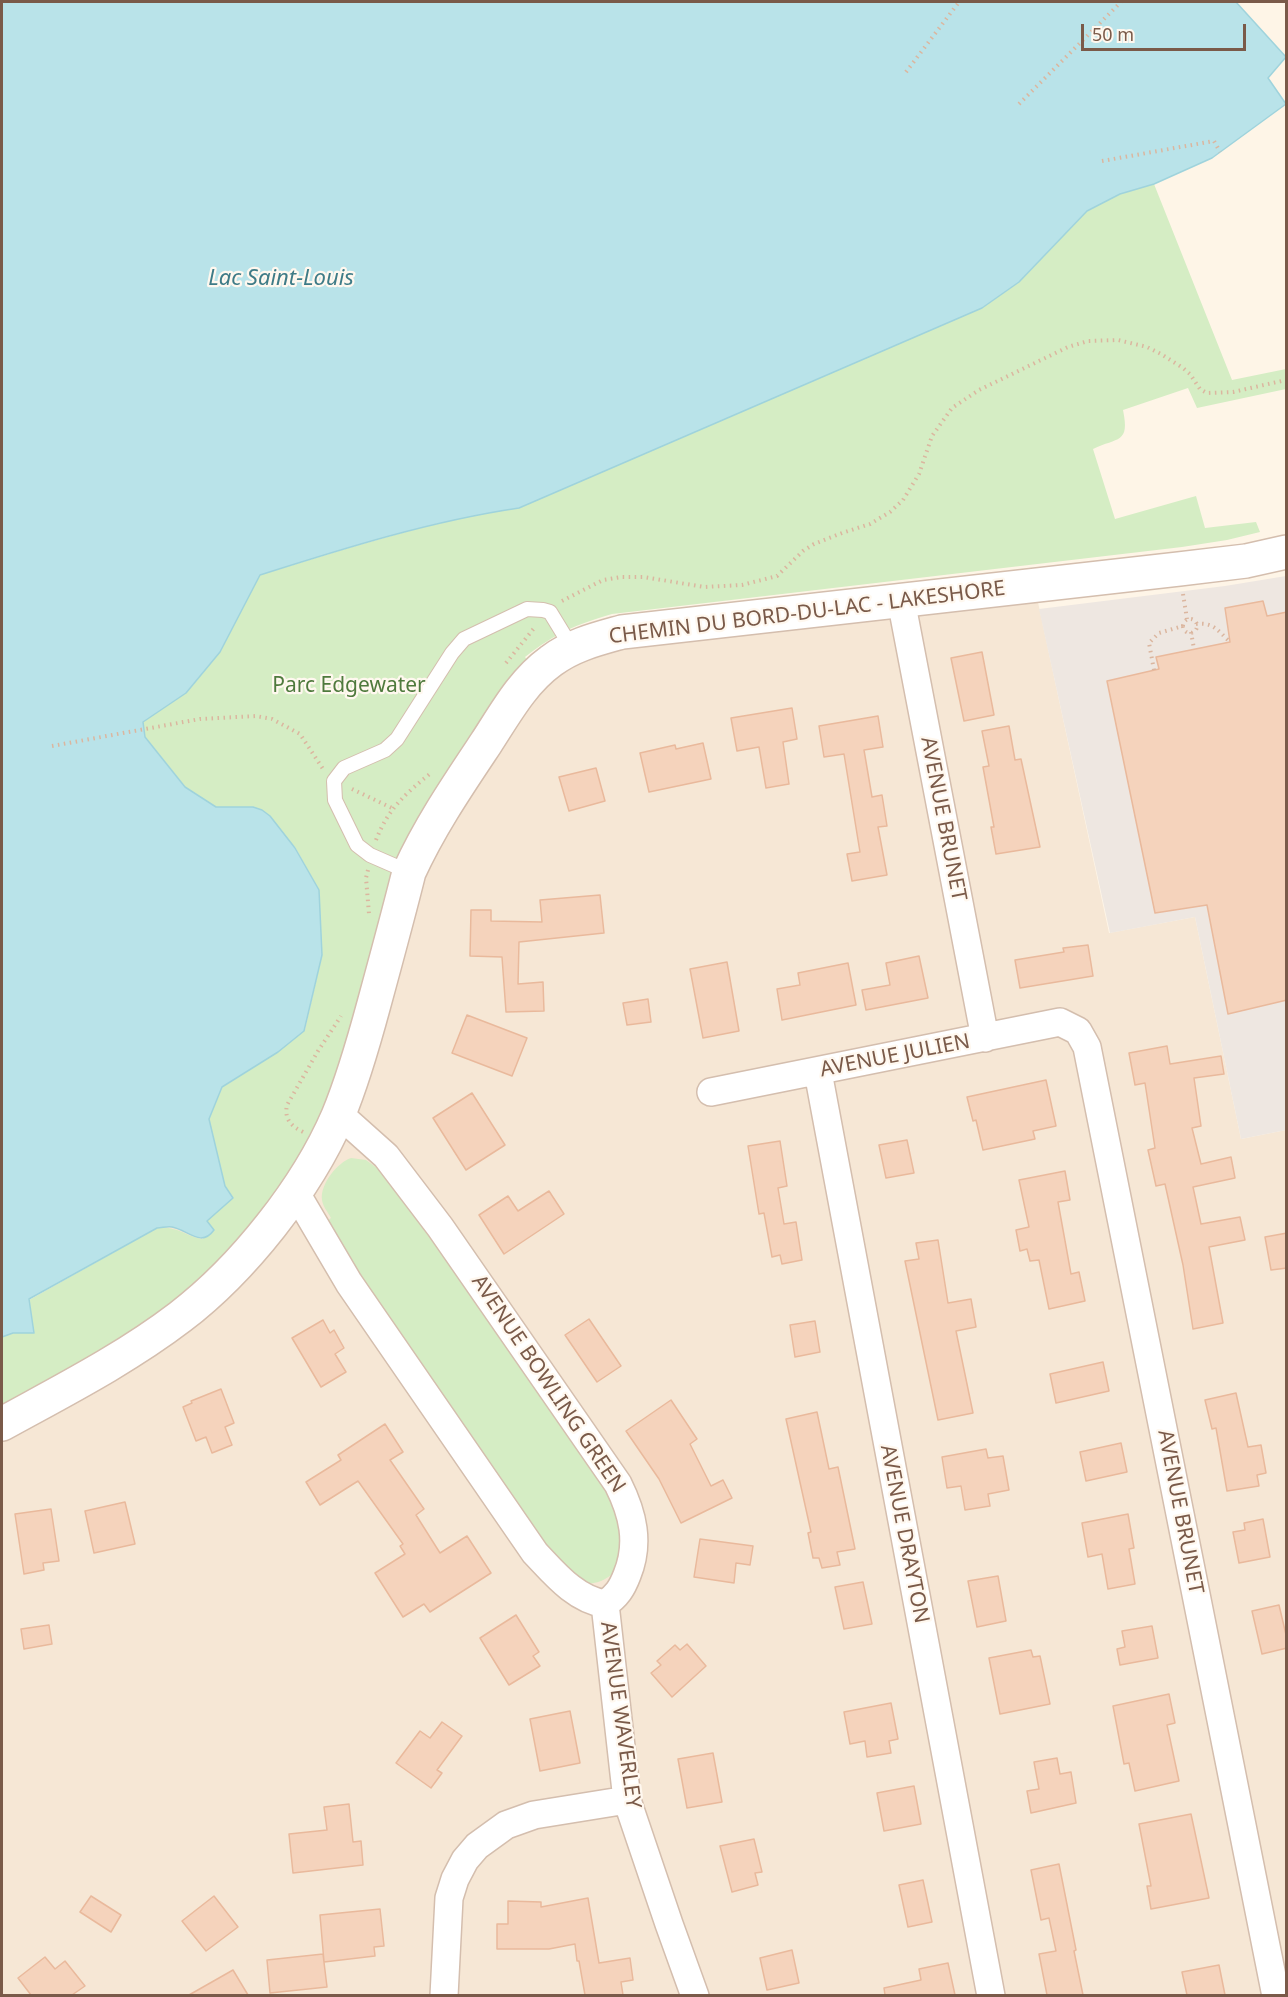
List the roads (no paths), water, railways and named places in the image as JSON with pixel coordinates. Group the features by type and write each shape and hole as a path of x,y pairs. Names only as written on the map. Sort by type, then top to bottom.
{"street":[{"name":"CHEMIN DU BORD-DU-LAC - LAKESHORE","path":"2,1424 109,1365 181,1317 236,1267 296,1193 325,1145 339,1114 362,1048 410,872 439,814 514,700 532,676 551,660 572,648 622,632 1246,561 1287,552"},
{"name":"AVENUE BRUNET","path":"901,600 985,1038"},
{"name":"AVENUE JULIEN","path":"711,1092 1060,1023 1078,1031"},
{"name":"AVENUE BRUNET","path":"1078,1031 1087,1047 1276,1995"},
{"name":"AVENUE DRAYTON","path":"818,1072 990,1995"},
{"name":"AVENUE BOWLING GREEN","path":"339,1114 387,1156 618,1484 631,1517 634,1551 622,1586 615,1598 605,1604"},
{"path":"296,1193 349,1283 535,1552 576,1592 591,1602 605,1604"},
{"name":"AVENUE WAVERLEY","path":"605,1604 627,1800 695,1995"},
{"path":"444,1995 449,1898 454,1879 465,1860 477,1846 506,1825 534,1815 627,1800"}],"lane":[{"path":"410,872 370,855 357,845 335,800 334,781 344,768 385,750 397,739 452,652 464,639 527,609 543,610 550,612 572,648"}],"water":[{"name":"Lac Saint-Louis","path":"2,2 1236,2 1286,57 1268,78 1286,104 1212,158 1154,184 1120,194 1087,211 1019,282 982,308 519,508 421,528 356,545 260,575 220,652 186,693 143,722 145,737 185,787 216,807 253,807 270,816 295,848 319,890 322,955 304,1031 278,1052 222,1087 209,1119 225,1186 233,1198 207,1221 214,1230 204,1238 199,1238 172,1227 157,1228 29,1299 34,1333 13,1333 2,1337"}],"park label":[{"name":"Parc Edgewater","path":"349,686"}]}
